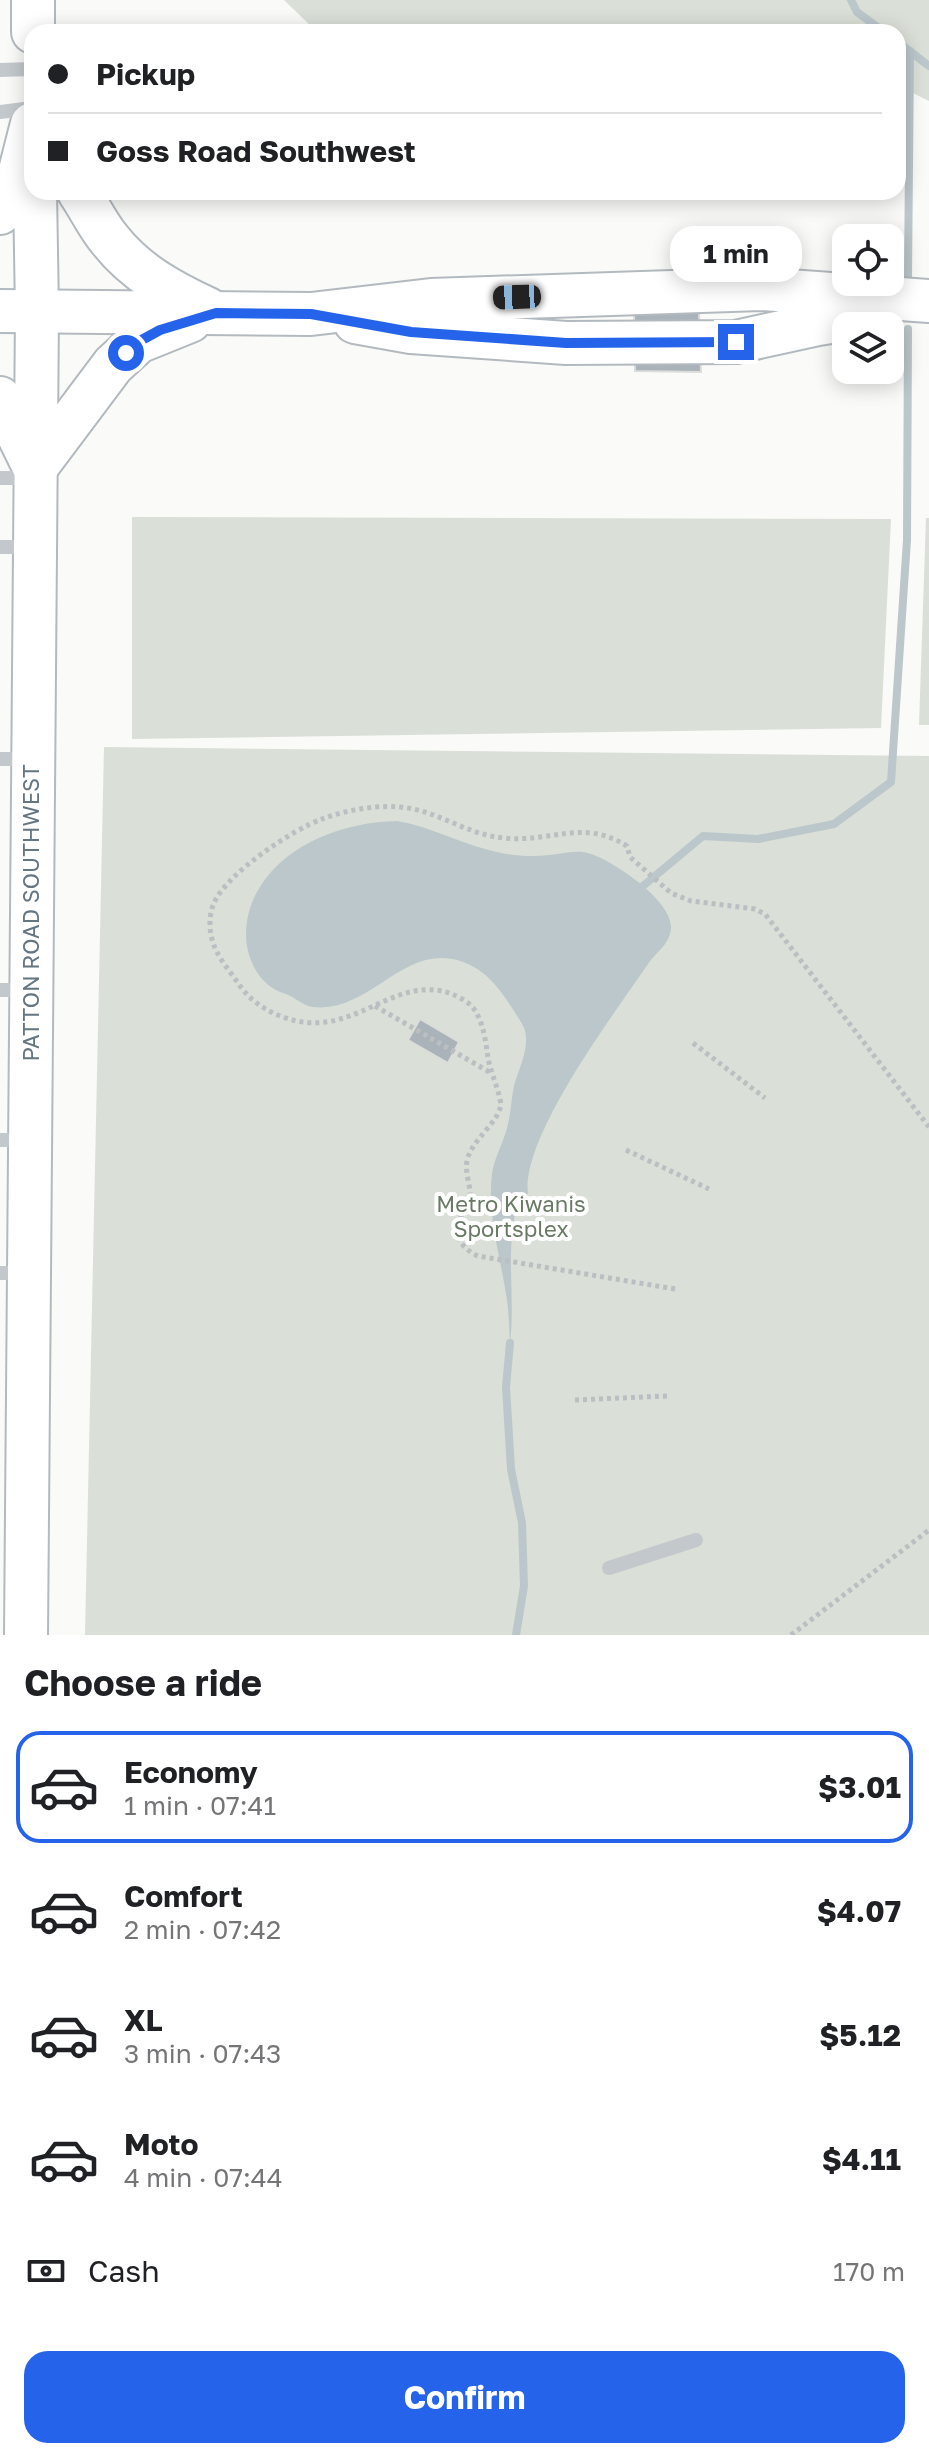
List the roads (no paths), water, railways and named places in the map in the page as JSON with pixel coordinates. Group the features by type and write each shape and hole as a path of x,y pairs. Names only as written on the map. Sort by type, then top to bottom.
{"main road":[{"path":"33,0 33,24"},
{"path":"0,213 19,175 24,155"},
{"name":"PATTON ROAD SOUTHWEST","path":"22,1622 15,1273 17,547 23,475 18,311 34,200"},
{"path":"84,200 109,240 131,262 161,287 216,313"},
{"path":"18,311 311,314 431,300 761,289 929,301"},
{"path":"311,314 411,332 566,343 722,342 929,307"},
{"path":"23,475 113,365 138,342 160,330 216,313"},
{"path":"0,398 23,475"}],"lane":[{"path":"0,70 24,69"},
{"path":"0,112 24,109"},
{"path":"609,1568 696,1540"}],"waterway":[{"path":"851,0 857,12 873,24"},
{"path":"906,48 929,66"},
{"path":"908,278 910,51"},
{"path":"643,886 703,836 758,839 834,824 891,782 907,540 908,329"},
{"path":"510,1343 506,1387 511,1469 522,1523 524,1586 516,1635"}],"park label":[{"name":"Metro Kiwanis Sportsplex","path":"511,1216"}]}
